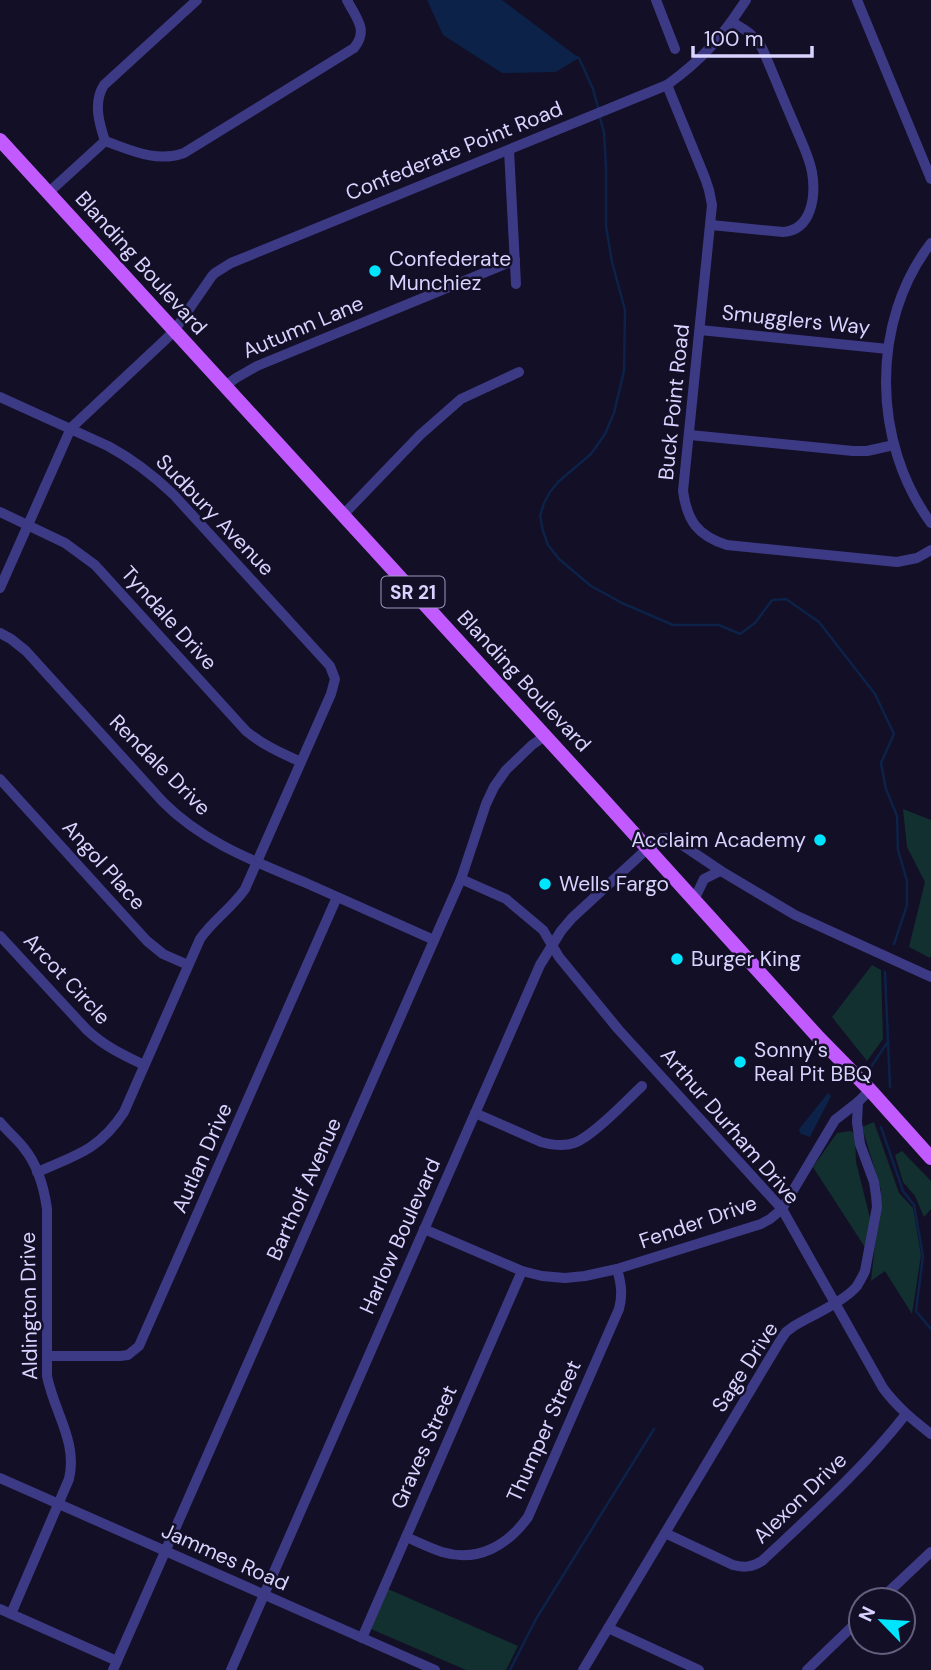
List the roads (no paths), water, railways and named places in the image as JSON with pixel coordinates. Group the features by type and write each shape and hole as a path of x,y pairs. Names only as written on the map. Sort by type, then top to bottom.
{"main road":[{"name":"Blanding Boulevard","path":"0,140 931,1158"}],"street":[{"path":"105,141 97,106 100,91 197,0"},
{"path":"105,141 151,157 184,153 354,48 360,40 361,28 347,0"},
{"path":"656,0 675,49"},
{"name":"Confederate Point Road","path":"71,428 174,331 215,272 231,263 667,85 700,60 722,36 746,0"},
{"path":"857,0 931,179"},
{"path":"711,225 792,232 807,219 814,191 809,162 764,50 750,33 732,22"},
{"name":"Buck Point Road","path":"667,85 709,190 712,205 683,491 689,516 695,527 705,536 727,545 897,562 917,558 931,550"},
{"path":"48,192 105,141"},
{"path":"509,150 516,284"},
{"path":"931,243 906,285 892,327 886,393 887,414 905,479 931,523"},
{"name":"Autumn Lane","path":"225,386 257,366 515,260"},
{"name":"Smugglers Way","path":"700,330 888,349"},
{"path":"343,515 420,435 461,399 519,372"},
{"name":"Sudbury Avenue","path":"0,397 124,455 155,478 173,494 331,666 335,678 331,694 301,762"},
{"path":"0,588 71,428"},
{"path":"690,435 853,451 894,445"},
{"name":"Tyndale Drive","path":"0,512 65,543 94,565 246,731 265,745 301,762"},
{"name":"Rendale Drive","path":"0,633 26,651 176,815 195,830 257,862 434,940"},
{"name":"Bartholf Avenue","path":"115,1665 461,879 486,804 506,770 545,736"},
{"path":"37,1172 92,1147 114,1127 124,1112 200,939 213,922 238,900 245,889 301,762"},
{"name":"Angol Place","path":"0,779 147,941 163,954 188,965"},
{"path":"648,848 662,838 672,838 795,915 931,977"},
{"name":"Harlow Boulevard","path":"231,1670 540,965 572,918 648,848"},
{"path":"694,900 704,879 720,870"},
{"name":"Arthur Durham Drive","path":"461,879 517,906 543,930 559,957 618,1029 782,1209 883,1388 906,1414 931,1434"},
{"name":"Autlan Drive","path":"47,1356 120,1356 128,1355 139,1346 337,897"},
{"name":"Arcot Circle","path":"0,936 99,1041 115,1052 144,1065"},
{"path":"475,1113 541,1142 564,1145 584,1138 642,1086"},
{"path":"858,1102 870,1090"},
{"name":"Fender Drive","path":"424,1228 522,1271 542,1276 565,1278 617,1269 770,1219 782,1209 835,1120 858,1102"},
{"name":"Sage Drive","path":"583,1670 780,1341 794,1326 848,1295 857,1286 865,1270 877,1207 874,1182 860,1144 858,1102"},
{"name":"Aldington Drive","path":"0,1122 24,1148 45,1192 47,1376 72,1452 69,1479 5,1611"},
{"name":"Thumper Street","path":"406,1536 442,1552 466,1555 493,1548 518,1530 528,1517 619,1309 622,1289 617,1269"},
{"name":"Graves Street","path":"362,1638 522,1271"},
{"name":"Alexon Drive","path":"665,1533 733,1565 755,1566 862,1467 906,1414"},
{"name":"Jammes Road","path":"0,1478 435,1670"},
{"path":"895,1586 931,1552"},
{"path":"5,1611 115,1665"},
{"path":"608,1628 699,1670"},
{"path":"807,1670 847,1632"}],"water":[{"path":"427,0 502,0 579,58 556,72 502,73 443,35"},
{"path":"828,1093 831,1096 810,1137 801,1134 800,1128"}],"waterway":[{"path":"576,57 579,58 593,89 599,111"},
{"path":"600,118 604,132 606,226 625,310 624,371 614,413 605,434 591,454 558,482 544,503 540,516 543,531 548,545 559,559 591,586 673,625 719,625 740,634 755,623 772,600 786,599 819,622 875,694 894,734 881,763 886,789 897,816 898,850 907,881 907,905 894,944"},
{"path":"885,972 890,1087"},
{"path":"871,1067 887,1043"},
{"path":"881,1127 903,1191 914,1205 923,1256 916,1311 931,1329"},
{"path":"510,1670 536,1619 654,1429"}],"place":[{"name":"Confederate Munchiez","path":"375,271"},
{"name":"Acclaim Academy","path":"820,840"},
{"name":"Wells Fargo","path":"545,884"},
{"name":"Burger King","path":"677,959"},
{"name":"Sonny's Real Pit BBQ","path":"740,1062"}]}
